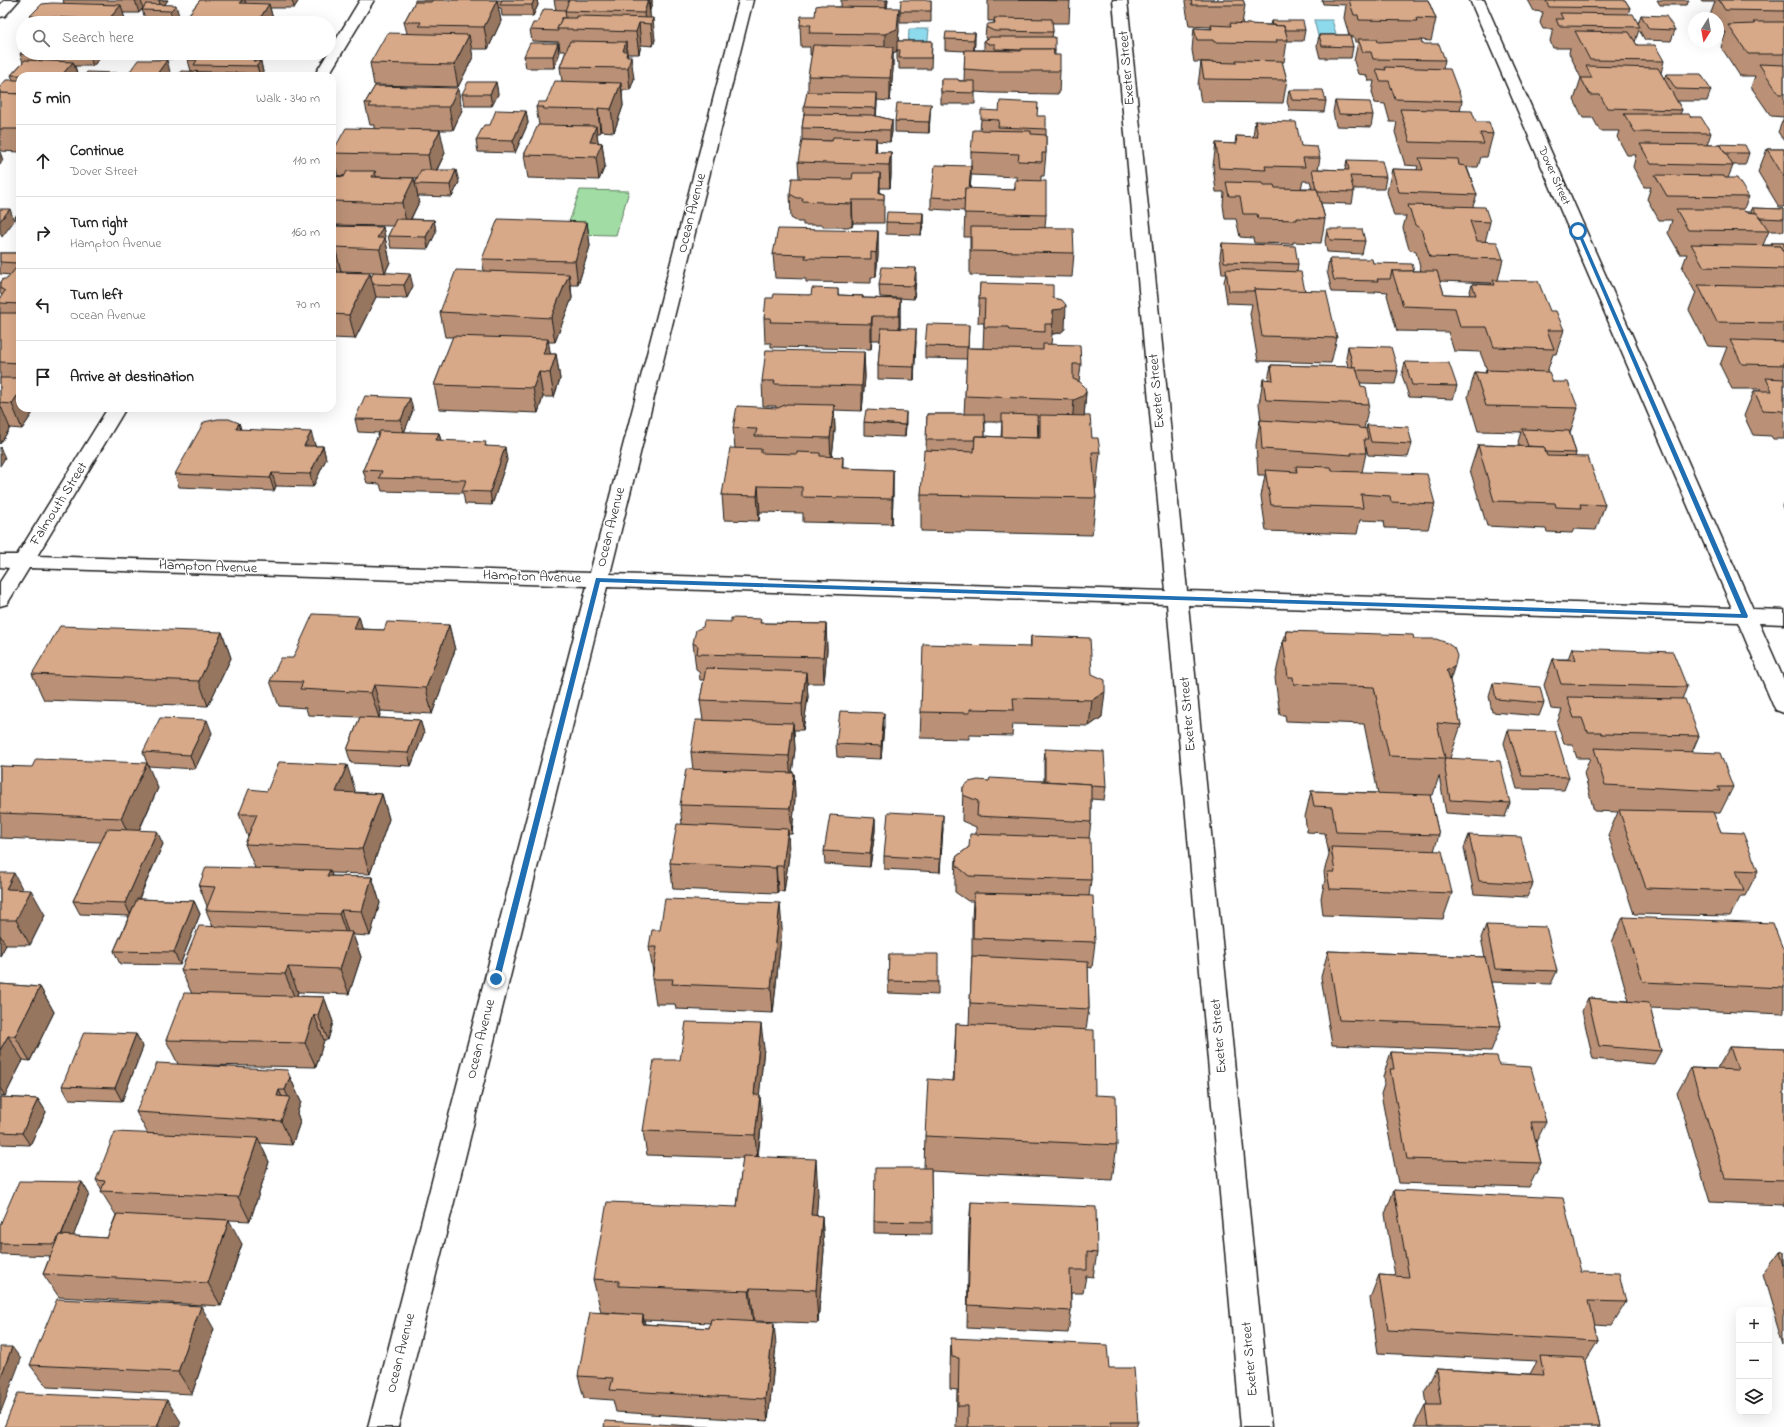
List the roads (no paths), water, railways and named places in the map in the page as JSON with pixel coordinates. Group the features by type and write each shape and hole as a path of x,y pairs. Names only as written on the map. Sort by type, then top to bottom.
{"street":[{"path":"0,13 12,0"},
{"path":"336,51 367,0"},
{"name":"Ocean Avenue","path":"383,1427 746,0"},
{"name":"Exeter Street","path":"1120,0 1256,1427"},
{"name":"Dover Street","path":"1477,0 1784,705"},
{"path":"323,72 331,60"},
{"name":"Falmouth Street","path":"0,599 115,412"},
{"name":"Hampton Avenue","path":"0,560 1784,617"}],"water":[{"path":"1314,20 1332,20 1339,44 1320,44"},
{"path":"909,29 929,29 927,49 908,49"}]}
